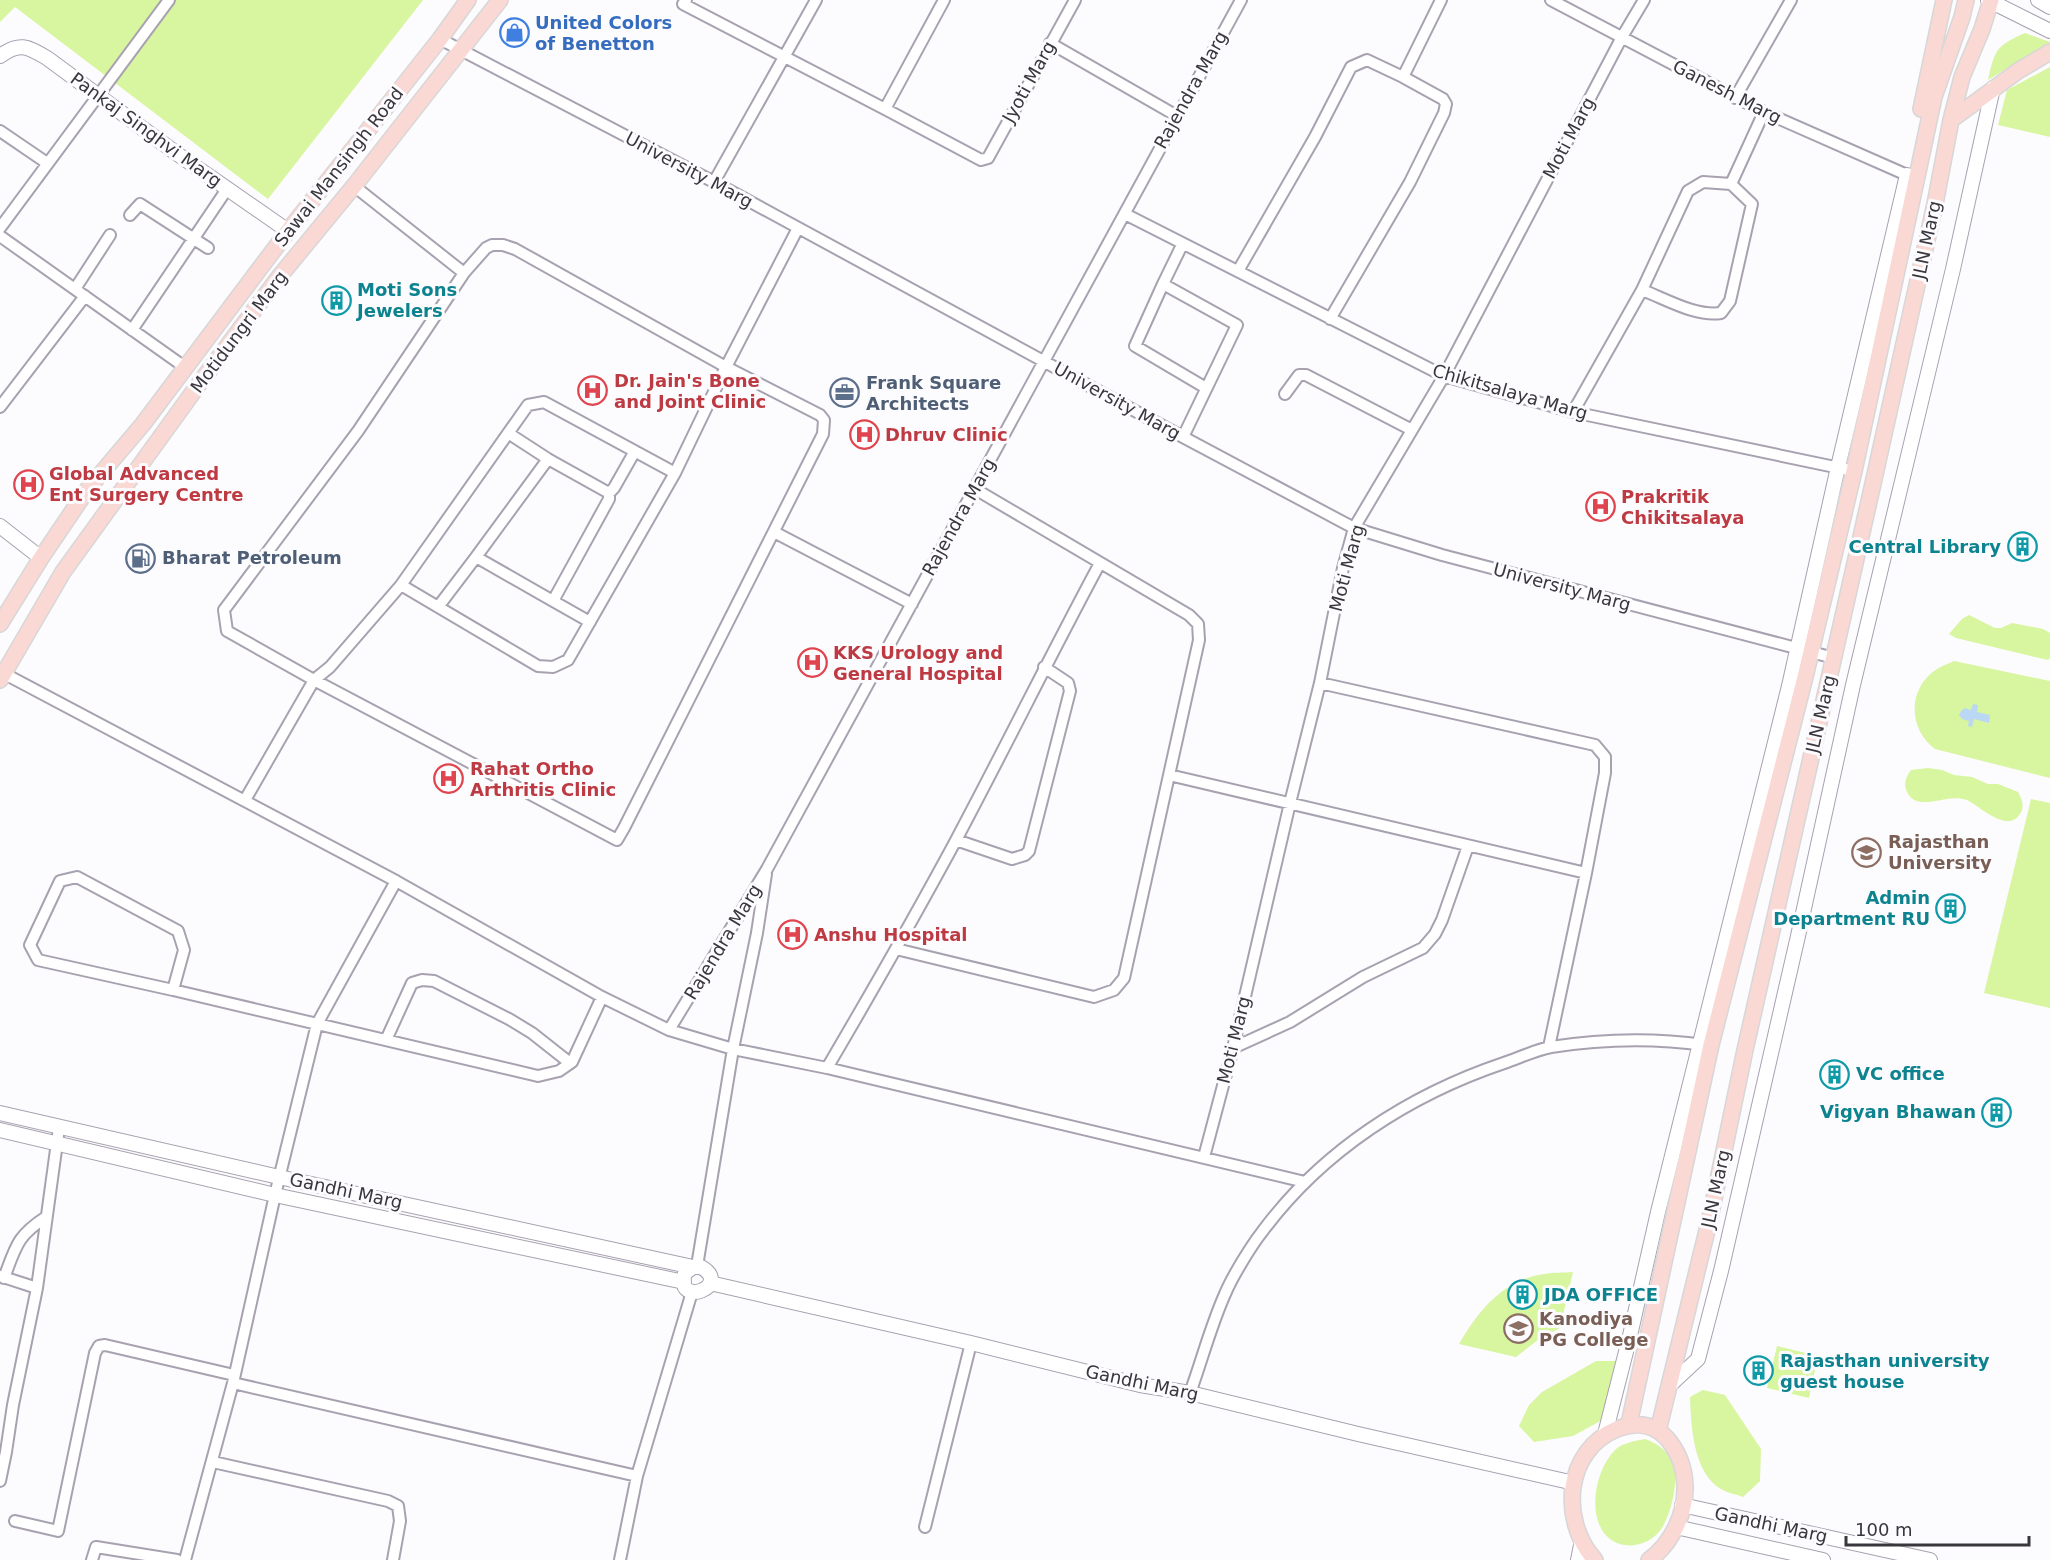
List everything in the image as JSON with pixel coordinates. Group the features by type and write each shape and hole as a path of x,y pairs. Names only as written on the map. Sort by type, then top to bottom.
{"main road":[{"name":"Sawai Mansingh Road","path":"0,624 87,490 143,424 288,231 440,39 468,0"},
{"name":"Motidungri Marg","path":"2,676 63,572 192,393 273,285 462,51 500,0"},
{"path":"1804,651 1838,468 1911,179 1944,0"},
{"name":"JLN Marg","path":"1629,1424 1706,1045 1804,651 1854,471 1911,179 1934,97 1966,0"},
{"path":"1990,0 2050,32"},
{"name":"JLN Marg","path":"1658,1431 1710,1218 1745,1050 1834,658 1951,120 1962,77 1982,29 1990,0"},
{"path":"2038,0 2050,7"},
{"name":"Pankaj Singhvi Marg","path":"0,56 11,49 24,46 47,58 98,97 288,231"},
{"path":"1951,120 1993,88 2050,52"},
{"path":"1669,1386 1698,1359 1722,1271 1853,685 1953,269 1993,88"},
{"path":"0,526 41,558"},
{"path":"1605,1434 1661,1201 1706,1045"},
{"name":"Gandhi Marg","path":"0,1113 279,1177 694,1267"},
{"path":"0,1130 275,1195 688,1287 701,1292 710,1283 709,1273 701,1267 694,1267 685,1273 688,1287"},
{"name":"Gandhi Marg","path":"710,1283 971,1343 1140,1385 1191,1393 1574,1483"},
{"path":"1595,1560 1589,1554 1576,1525 1572,1505 1574,1483 1581,1460 1592,1444 1605,1434 1629,1424 1646,1425 1658,1431 1677,1453 1684,1469 1685,1492 1674,1534 1661,1551 1649,1560"},
{"name":"Gandhi Marg","path":"1682,1505 1930,1560"},
{"name":"Gandhi Marg","path":"1676,1527 1823,1560"},
{"path":"1578,1560 1582,1540"}],"street":[{"path":"0,228 169,0"},
{"path":"714,183 816,0"},
{"path":"684,2 885,109 944,0"},
{"name":"Jyoti Marg","path":"885,109 981,160 988,158 1075,0"},
{"name":"Rajendra Marg","path":"669,1030 767,869 1241,0"},
{"path":"1403,77 1441,0"},
{"name":"Ganesh Marg","path":"1551,0 1735,98 1911,179"},
{"name":"Moti Marg","path":"1204,1157 1233,1048 1320,683 1343,568 1354,528 1444,376 1622,36 1644,0"},
{"path":"1735,98 1791,0"},
{"name":"University Marg","path":"440,39 714,183 1354,528 1442,555 1834,658"},
{"path":"1050,43 1177,116"},
{"path":"1238,271 1315,137 1351,68 1367,60 1403,77 1443,99 1446,104 1444,113 1410,182 1330,319"},
{"path":"1731,184 1764,112"},
{"path":"0,131 47,163"},
{"path":"1574,412 1642,290 1688,191 1703,182 1731,184 1752,204 1730,301 1722,313 1713,314 1695,310 1642,290"},
{"path":"354,186 464,273"},
{"path":"132,330 227,189"},
{"path":"130,215 140,204 208,248"},
{"name":"Chikitsalaya Marg","path":"1125,214 1444,376 1574,412 1854,471"},
{"path":"401,585 537,666 553,667 568,660 675,473 726,367 798,228"},
{"path":"75,289 110,235"},
{"path":"0,236 186,368"},
{"path":"1182,244 1135,346 1206,388"},
{"path":"492,245 503,245 515,249 726,367 820,415 824,420 823,434 616,840 314,680 227,631 224,610 358,431 464,273 486,248 492,245"},
{"path":"1163,284 1237,325 1183,437"},
{"path":"0,407 85,297"},
{"path":"1285,394 1299,375 1306,375 1412,430"},
{"path":"245,800 314,680 330,667 401,585 528,405 544,402 675,473"},
{"path":"508,433 548,459 609,493"},
{"path":"553,601 609,499 609,493 635,451"},
{"path":"438,607 548,459"},
{"path":"896,949 1094,997 1106,995 1114,990 1124,978 1198,640 1198,624 1189,615 975,489"},
{"path":"774,532 912,604"},
{"path":"476,557 590,622"},
{"path":"827,1068 956,840 1100,563"},
{"path":"956,840 1012,859 1025,855 1029,851 1070,692 1068,684 1044,667"},
{"path":"2,676 245,800 396,881 602,997 669,1030 733,1049 827,1068 1305,1182"},
{"path":"1320,683 1595,745 1605,757 1605,773 1586,873 1549,1047"},
{"path":"1169,775 1586,873"},
{"path":"1233,1048 1290,1022 1363,977 1423,948 1435,934 1442,920 1468,846"},
{"path":"694,1267 767,869"},
{"path":"173,990 184,950 178,931 77,877 60,880 30,945 38,960 538,1076 559,1071 570,1063 602,997"},
{"path":"185,1560 213,1462 317,1024 396,881"},
{"path":"386,1040 412,983 422,980 434,981 509,1019 532,1033 570,1063"},
{"path":"1191,1393 1225,1293 1261,1232 1305,1182 1350,1142 1414,1100 1480,1071 1549,1047 1619,1041 1677,1041 1706,1045"},
{"path":"0,1480 37,1288 59,1128"},
{"path":"37,1288 2,1277 18,1240 46,1217"},
{"path":"620,1560 637,1476 688,1287"},
{"path":"925,1527 971,1343"},
{"path":"15,1521 58,1531 95,1353 99,1346 105,1345 233,1379 637,1476"},
{"path":"213,1462 398,1506 400,1521 393,1560"},
{"path":"92,1560 96,1547 177,1560"}],"green space":[{"path":"0,0 423,0 268,199 15,7 0,22"},
{"path":"2025,33 2050,42 2050,45 2032,53 1988,80 1998,50 2008,41"},
{"path":"2050,67 2050,137 1998,125 2007,90"},
{"path":"1969,615 1995,628 2012,623 2043,629 2050,633 2050,658 2048,660 1956,638 1949,634 1962,619"},
{"path":"1954,661 2050,681 2050,778 1935,749 1926,741 1916,720 1916,697 1927,677"},
{"path":"1928,768 1972,777 2018,792 2021,797 2022,811 2015,819 2008,821 1994,817 1967,800 1959,798 1918,801 1907,792 1906,780 1911,770"},
{"path":"2031,799 2050,803 2050,1008 1984,993"},
{"path":"1573,1272 1560,1328 1539,1339 1516,1357 1459,1344 1484,1308 1504,1290 1529,1277 1548,1273"},
{"path":"1777,1346 1818,1356 1809,1398 1767,1388"},
{"path":"1596,1361 1619,1361 1604,1419 1573,1436 1534,1442 1519,1426 1529,1405 1542,1392"},
{"path":"1703,1390 1725,1395 1761,1449 1760,1481 1743,1497 1723,1490 1712,1482 1704,1472 1699,1460 1691,1421 1690,1397"},
{"path":"1645,1439 1663,1449 1672,1461 1675,1473 1674,1490 1667,1519 1659,1532 1643,1543 1626,1545 1610,1539 1599,1524 1595,1506 1597,1485 1604,1466 1615,1450 1625,1444"}],"water":[{"path":"1973,704 1978,705 1977,712 1990,715 1989,723 1974,719 1972,727 1968,726 1969,721 1962,719 1959,715 1961,711 1965,708 1971,710"}],"place":[{"name":"United Colors of Benetton","path":"514,33"},
{"name":"Moti Sons Jewelers","path":"336,300"},
{"name":"Dr. Jain's Bone and Joint Clinic","path":"593,391"},
{"name":"Frank Square Architects","path":"845,393"},
{"name":"Dhruv Clinic","path":"864,435"},
{"name":"Global Advanced Ent Surgery Centre","path":"28,484"},
{"name":"Prakritik Chikitsalaya","path":"1600,507"},
{"name":"Central Library","path":"2022,547"},
{"name":"Bharat Petroleum","path":"141,558"},
{"name":"KKS Urology and General Hospital","path":"812,663"},
{"name":"Rahat Ortho Arthritis Clinic","path":"449,779"},
{"name":"Rajasthan University","path":"1867,852"},
{"name":"Admin Department RU","path":"1951,908"},
{"name":"Anshu Hospital","path":"793,935"},
{"name":"VC office","path":"1835,1074"},
{"name":"Vigyan Bhawan","path":"1997,1112"},
{"name":"JDA OFFICE","path":"1523,1295"},
{"name":"Kanodiya PG College","path":"1518,1329"},
{"name":"Rajasthan university guest house","path":"1759,1371"}]}
